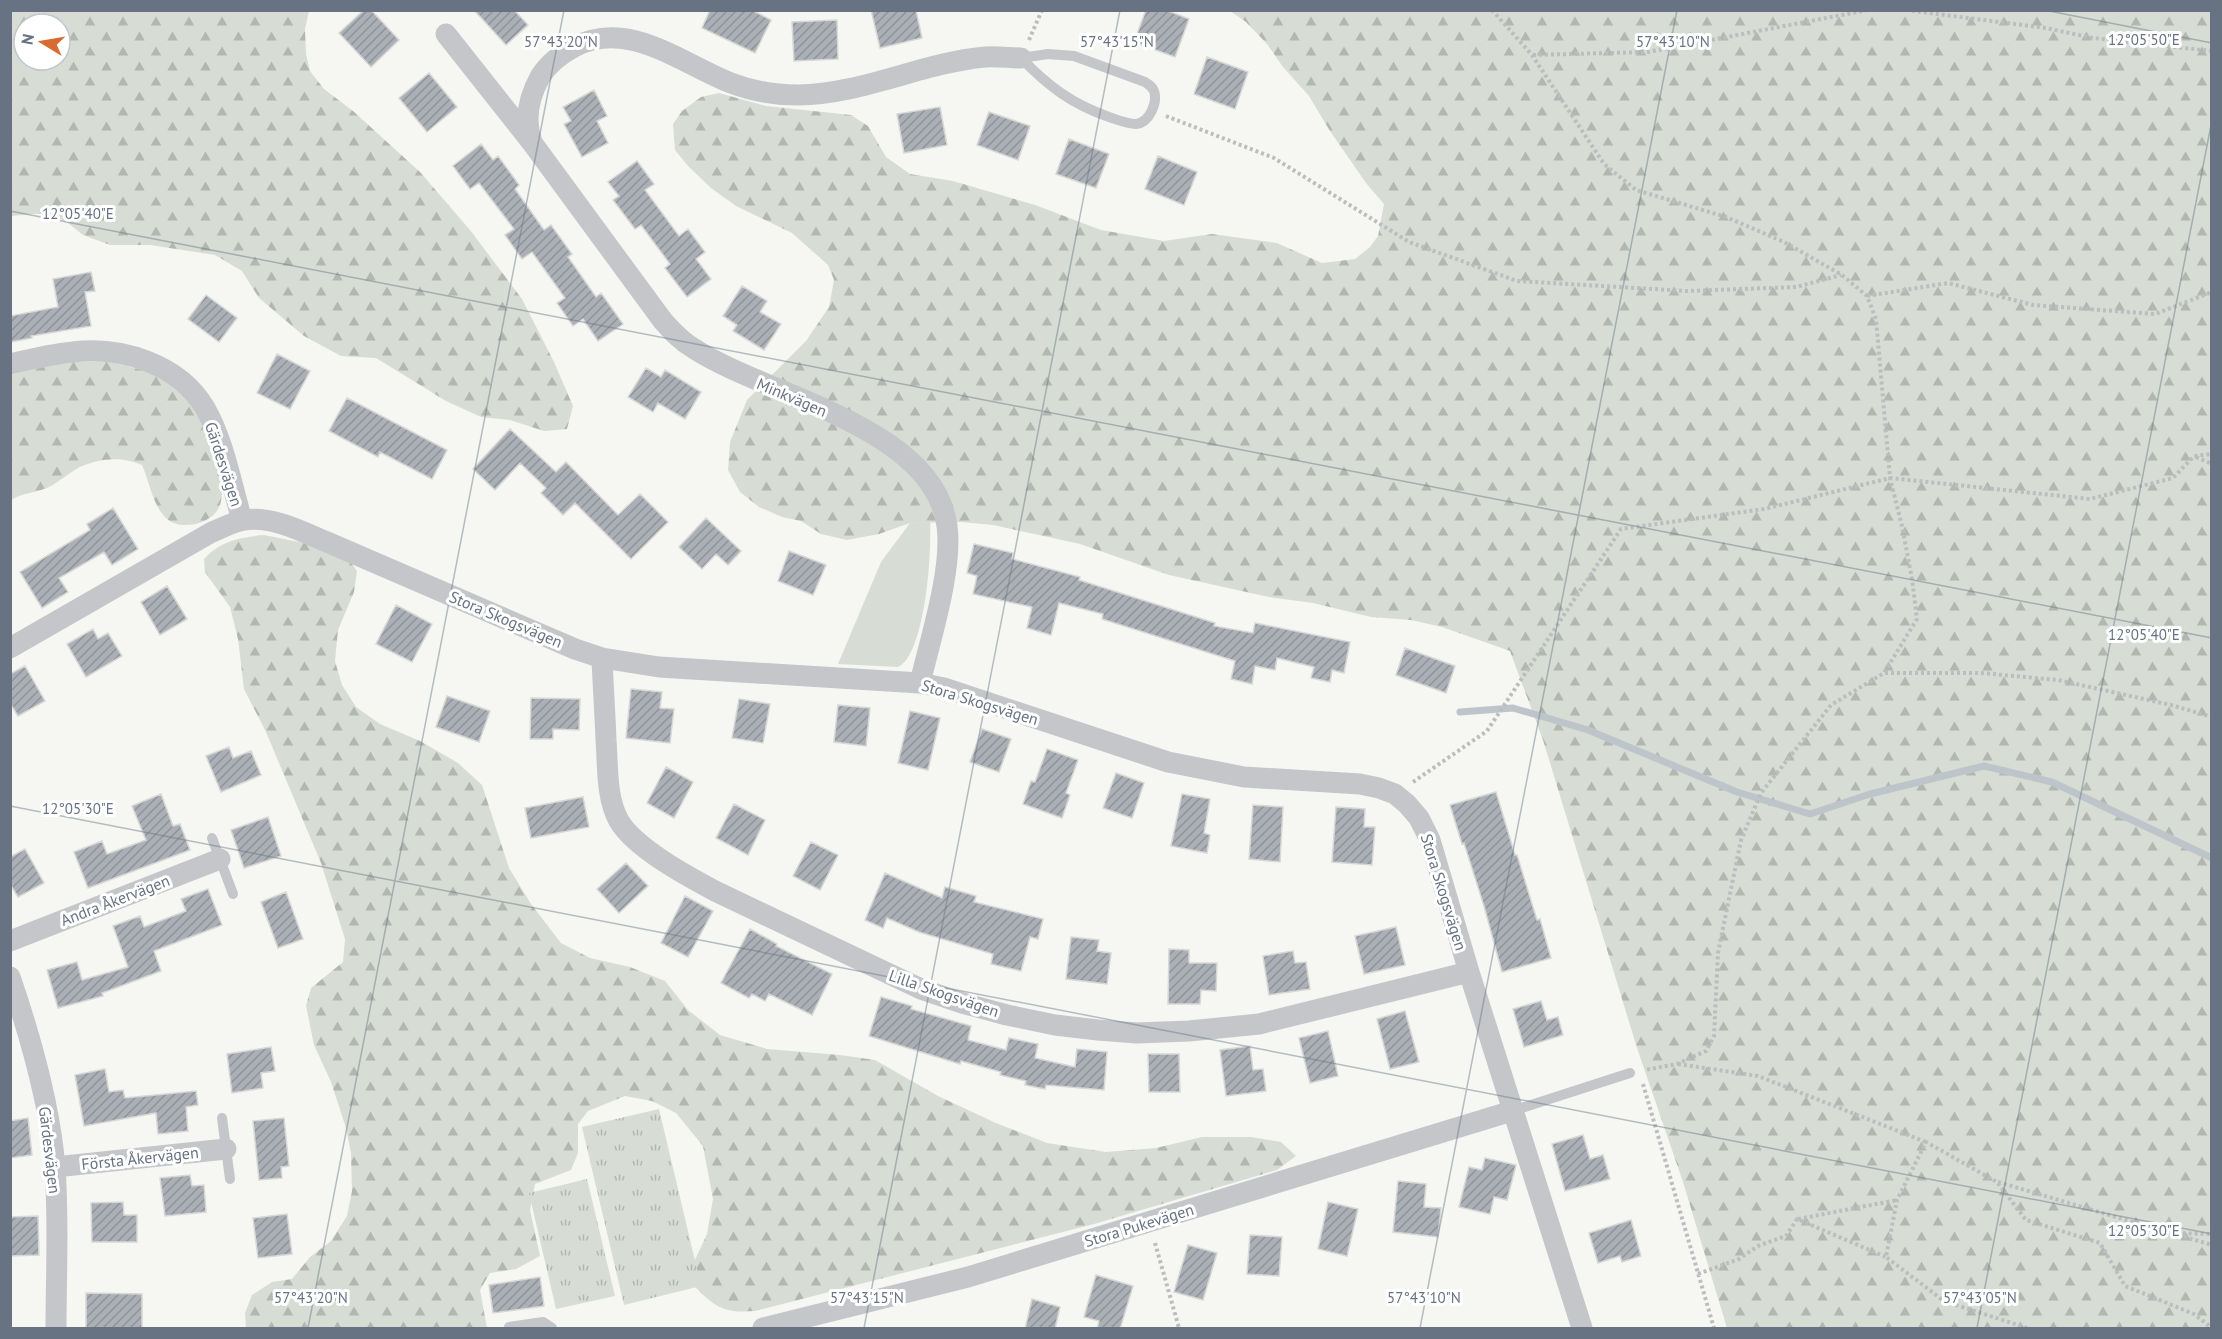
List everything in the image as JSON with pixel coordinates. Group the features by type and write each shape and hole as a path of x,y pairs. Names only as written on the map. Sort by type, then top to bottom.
{"street":[{"name":"Minkvägen","path":"446,34 675,334 691,347 735,372 872,433 895,447 927,479 944,511 948,548 920,683"},
{"path":"532,144 528,130 530,103 543,73 565,52 582,42 595,39 631,39 647,44 731,83 774,94 824,93 864,87 948,63 987,57 1021,58"},
{"name":"Gärdesvägen","path":"10,364 75,351 99,351 146,361 165,369 182,381 205,409 222,452 242,520"},
{"name":"Stora Skogsvägen","path":"10,648 202,537 242,520 257,520 288,526 575,649 602,658 659,667 920,683 944,687 1131,751 1203,771 1244,777 1360,784 1395,794 1419,818 1430,840 1469,972 1582,1329"},
{"name":"Lilla Skogsvägen","path":"602,658 608,778 612,804 619,822 636,840 687,876 715,891 921,989 973,1006 1055,1025 1137,1033 1237,1027 1286,1019 1469,972"},
{"name":"Andra Åkervägen","path":"10,941 220,859"},
{"name":"Gärdesvägen","path":"10,977 35,1058 55,1167 56,1329"},
{"name":"Stora Pukevägen","path":"763,1329 968,1277 1512,1110"},
{"name":"Första Åkervägen","path":"55,1167 226,1149"}],"lane":[{"path":"1062,54 1134,77 1152,87 1155,99 1148,118 1142,123 1125,123 1094,112 1074,102 1040,79 1021,58 1062,54"},
{"path":"212,838 233,894"},
{"path":"1512,1110 1634,1072"},
{"path":"222,1118 230,1179"},
{"path":"509,1327 543,1322 552,1329"}],"path":[{"path":"1021,58 1042,10"},
{"path":"1491,10 1532,55 1604,164 1636,190 1726,217 1784,242 1842,275 1867,296 1876,319 1890,478 1902,526 1917,619 1884,674 1831,705 1761,793 1741,840 1718,953 1714,1036 1706,1051 1677,1064 1634,1072 1714,1329"},
{"path":"1532,55 1648,52 1868,10"},
{"path":"1906,10 2046,28 2093,38 2211,51"},
{"path":"1151,110 1274,158 1409,242 1517,281 1687,291 1796,287 1842,275"},
{"path":"1867,296 1948,283 2033,305 2155,314 2211,292"},
{"path":"1395,794 1487,731 1621,529 1764,509 1890,478 2090,499 2173,478 2194,456 2211,454"},
{"path":"2194,456 2211,464"},
{"path":"1884,674 1981,673 2058,680 2171,705 2211,717"},
{"path":"1677,1064 1758,1076 1926,1142 1997,1182 2211,1245"},
{"path":"1886,1257 1897,1200 1926,1142"},
{"path":"1997,1182 2026,1220 2100,1243 2125,1286 2194,1314 2211,1329"},
{"path":"1698,1274 1739,1259 1758,1246 1786,1236 1797,1219 1897,1200"},
{"path":"1797,1219 1886,1257 1944,1301 2022,1325 2027,1329"},
{"path":"1149,1222 1179,1329"},
{"path":"2170,1233 2211,1234"}],"green space":[{"path":"10,11 309,11 305,29 306,54 310,71 324,89 353,111 420,172 470,230 522,299 573,406 567,429 544,431 510,420 481,417 446,401 376,358 341,356 304,336 259,298 242,271 215,255 150,245 110,245 83,235 68,223 46,213 11,216"},
{"path":"1230,11 2211,11 2211,1328 1727,1328 1683,1182 1637,1048 1543,740 1510,651 1442,627 1411,620 1371,617 1313,603 1269,597 1169,575 1080,544 993,525 961,522 910,523 879,534 847,540 821,534 801,521 782,517 759,507 740,492 728,470 730,442 747,400 806,341 829,307 834,280 828,265 792,233 736,206 711,188 688,166 675,150 673,124 682,111 701,97 719,93 766,106 851,115 868,126 886,157 910,174 953,181 1035,205 1101,230 1164,241 1212,234 1277,243 1322,263 1355,259 1370,247 1378,236 1384,204 1366,183 1309,96 1283,67 1267,44 1246,22"},
{"path":"105,361 158,376 187,398 196,410 212,445 222,483 220,505 211,517 196,524 180,525 172,522 157,506 142,465 118,459 102,460 86,465 51,486 11,500 10,375 64,362"},
{"path":"930,522 930,555 925,601 915,643 907,658 898,667 838,664 881,562 910,523"},
{"path":"264,535 314,545 347,557 357,571 354,592 338,630 335,661 342,685 356,707 380,724 420,741 458,763 482,785 509,868 531,904 561,943 590,958 630,967 665,981 688,1010 720,1035 767,1049 875,1060 938,1096 996,1123 1047,1143 1106,1152 1156,1148 1202,1137 1251,1137 1281,1142 1296,1156 1277,1170 1094,1224 755,1311 736,1311 716,1305 695,1287 693,1264 707,1234 713,1199 703,1146 676,1113 652,1101 625,1096 588,1111 578,1124 578,1153 571,1170 535,1184 530,1210 540,1256 516,1269 490,1273 480,1290 487,1328 246,1328 245,1313 252,1295 272,1282 292,1279 310,1257 331,1241 347,1216 352,1191 351,1153 346,1128 331,1082 314,1045 306,1006 311,988 343,962 345,939 321,863 266,732 244,689 238,639 230,607 205,572 204,559 217,548 239,539"},
{"path":"659,1109 701,1286 624,1305 582,1127"},
{"path":"587,1179 615,1296 556,1309 529,1193"}],"building":[{"path":"364,10 371,10 399,40 371,67 339,33"},
{"path":"474,10 514,10 528,25 506,45"},
{"path":"710,10 752,10 771,20 755,53 702,28"},
{"path":"871,10 916,10 922,38 880,48"},
{"path":"1146,10 1166,10 1189,19 1175,57 1134,42"},
{"path":"837,20 838,59 794,61 792,22"},
{"path":"1207,57 1248,72 1235,109 1194,94"},
{"path":"429,73 457,107 427,132 399,98"},
{"path":"594,90 607,116 597,121 608,143 582,157 564,124 571,121 563,107"},
{"path":"940,107 947,145 904,153 897,114"},
{"path":"989,112 1030,126 1018,160 977,145"},
{"path":"1069,139 1109,154 1096,188 1056,174"},
{"path":"481,144 493,160 498,156 519,185 515,189 544,230 551,225 572,254 568,257 596,297 601,293 623,324 598,341 583,319 573,326 557,303 565,298 532,252 522,259 505,235 514,229 479,183 470,189 453,166"},
{"path":"1158,156 1197,172 1184,205 1145,189"},
{"path":"637,161 654,184 645,190 679,236 688,229 705,252 696,259 711,279 687,297 665,268 670,264 641,225 635,229 613,200 619,196 608,182"},
{"path":"91,272 95,291 85,292 91,326 31,336 32,338 10,342 10,316 58,307 53,279"},
{"path":"742,286 767,301 760,312 781,324 764,350 733,331 737,325 723,316"},
{"path":"206,295 237,318 219,342 188,319"},
{"path":"277,354 310,371 290,409 257,393"},
{"path":"646,368 661,377 665,370 701,392 685,419 658,403 653,412 628,397"},
{"path":"347,398 447,450 432,479 380,452 378,457 329,431"},
{"path":"510,429 556,472 566,462 618,515 640,494 668,522 631,559 575,503 563,515 541,493 546,488 520,463 495,490 473,469"},
{"path":"113,508 138,549 112,565 104,552 59,578 68,592 42,608 20,572 90,530 87,524"},
{"path":"706,518 741,551 728,565 716,554 702,569 679,547"},
{"path":"974,544 1013,553 1012,559 1080,577 1079,580 1215,623 1214,626 1253,633 1255,623 1350,642 1344,673 1332,670 1330,682 1311,678 1314,667 1277,658 1275,670 1255,666 1252,684 1231,679 1235,661 1102,619 1103,614 1059,603 1051,635 1027,628 1032,607 973,594 977,576 967,573"},
{"path":"789,551 826,565 813,595 778,581"},
{"path":"167,586 187,619 160,635 141,602"},
{"path":"396,605 432,624 412,662 376,644"},
{"path":"93,629 98,639 108,633 122,656 86,677 67,644"},
{"path":"1405,648 1455,666 1446,693 1396,675"},
{"path":"25,666 45,701 18,716 10,703 10,674"},
{"path":"631,689 662,692 660,708 674,709 670,743 626,738"},
{"path":"447,696 490,711 479,742 436,727"},
{"path":"531,698 580,699 579,730 553,729 553,739 530,739"},
{"path":"739,699 770,704 763,743 732,738"},
{"path":"838,705 870,708 866,746 834,742"},
{"path":"910,711 940,718 928,770 898,763"},
{"path":"982,729 1011,739 999,772 970,762"},
{"path":"229,747 233,758 251,751 261,775 221,792 206,756"},
{"path":"1047,749 1078,760 1066,793 1070,795 1062,818 1023,804 1031,781 1035,782"},
{"path":"666,767 693,782 674,818 647,803"},
{"path":"1116,773 1144,783 1132,818 1103,808"},
{"path":"1496,792 1537,920 1540,919 1551,958 1502,972 1484,906 1450,805"},
{"path":"161,794 173,826 180,824 190,850 88,888 74,852 102,841 107,854 146,840 132,806"},
{"path":"1182,794 1210,799 1204,833 1210,835 1207,853 1171,846"},
{"path":"583,797 589,827 531,838 525,808"},
{"path":"734,804 765,820 748,855 716,838"},
{"path":"1253,805 1283,807 1280,862 1249,859"},
{"path":"1336,807 1365,809 1364,827 1375,827 1372,865 1332,862"},
{"path":"268,817 281,856 244,868 231,830"},
{"path":"811,842 838,855 820,890 793,876"},
{"path":"25,849 44,883 18,897 10,884 10,857"},
{"path":"626,863 648,886 619,913 597,889"},
{"path":"885,873 942,898 945,887 976,896 974,902 1043,919 1038,939 1030,937 1021,971 991,964 993,954 919,932 887,918 883,928 865,920"},
{"path":"208,889 222,925 154,951 161,971 102,993 103,996 58,1008 47,970 77,962 82,980 128,967 113,926 140,916 144,927 186,911 181,899"},
{"path":"286,892 303,939 278,948 261,902"},
{"path":"685,896 713,911 688,957 661,943"},
{"path":"1396,927 1405,965 1364,974 1355,936"},
{"path":"750,929 777,944 776,946 832,974 812,1015 769,994 765,1001 752,994 749,998 721,983"},
{"path":"1071,937 1099,940 1097,951 1111,953 1107,984 1066,979"},
{"path":"1169,949 1189,950 1189,963 1217,963 1216,991 1201,990 1200,1004 1168,1004"},
{"path":"1293,951 1295,963 1306,962 1310,989 1269,995 1263,956"},
{"path":"881,997 912,1006 911,1009 971,1026 968,1040 1006,1050 1009,1038 1038,1044 1035,1058 1075,1067 1077,1049 1107,1052 1104,1090 1046,1085 1045,1089 1025,1085 1026,1081 1000,1075 1001,1072 961,1061 960,1064 869,1036"},
{"path":"1541,1001 1547,1020 1558,1017 1563,1035 1524,1047 1513,1009"},
{"path":"1405,1011 1419,1062 1390,1069 1377,1019"},
{"path":"1328,1031 1338,1076 1310,1083 1299,1038"},
{"path":"1250,1046 1253,1070 1263,1069 1266,1091 1226,1096 1220,1050"},
{"path":"271,1047 275,1071 261,1073 263,1088 232,1093 227,1054"},
{"path":"1148,1054 1179,1054 1180,1092 1149,1092"},
{"path":"105,1069 109,1092 123,1090 125,1098 196,1091 198,1105 186,1107 188,1131 158,1134 156,1113 84,1126 75,1075"},
{"path":"28,1118 32,1155 10,1158 10,1121"},
{"path":"284,1118 289,1166 281,1167 282,1178 259,1180 253,1121"},
{"path":"1583,1135 1590,1159 1603,1155 1610,1179 1565,1191 1552,1144"},
{"path":"1485,1158 1516,1165 1507,1200 1494,1197 1490,1214 1459,1207 1469,1167 1482,1170"},
{"path":"190,1175 192,1186 204,1185 206,1212 165,1216 160,1178"},
{"path":"1398,1181 1426,1184 1424,1207 1441,1208 1438,1237 1393,1232"},
{"path":"123,1202 124,1215 137,1215 137,1242 92,1242 91,1203"},
{"path":"1328,1202 1358,1209 1347,1256 1318,1249"},
{"path":"287,1214 292,1254 258,1258 253,1218"},
{"path":"38,1216 39,1255 10,1256 10,1217"},
{"path":"1631,1220 1641,1256 1622,1262 1620,1256 1598,1263 1589,1233"},
{"path":"1250,1235 1282,1237 1279,1276 1247,1274"},
{"path":"1188,1245 1217,1253 1203,1300 1174,1292"},
{"path":"1096,1275 1133,1286 1120,1329 1097,1329 1099,1321 1084,1317"},
{"path":"540,1277 544,1306 493,1313 489,1285"},
{"path":"86,1293 142,1294 142,1329 86,1329"},
{"path":"1032,1299 1060,1307 1055,1329 1025,1329"}],"waterway":[{"path":"1460,712 1513,708 1588,730 1737,792 1810,814 1870,794 1984,766 2052,782 2212,858"}]}
